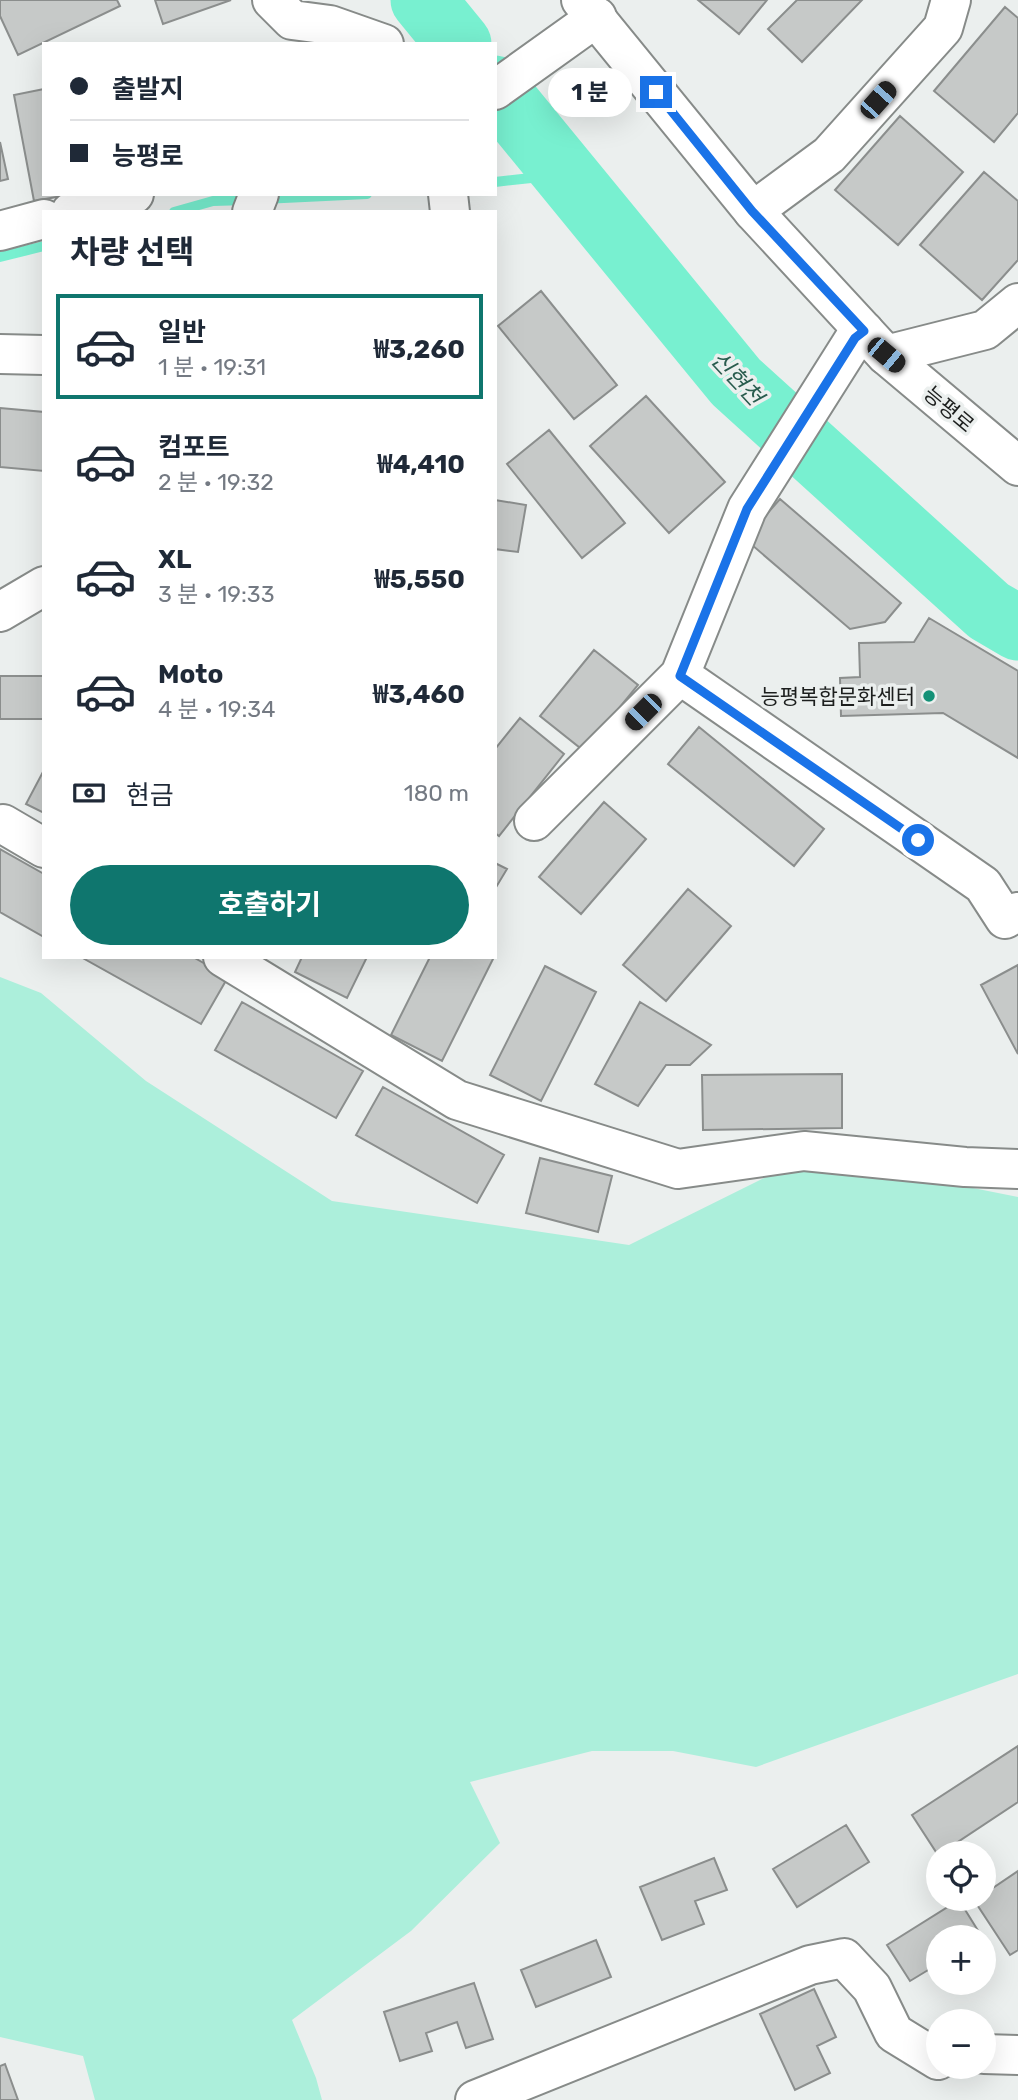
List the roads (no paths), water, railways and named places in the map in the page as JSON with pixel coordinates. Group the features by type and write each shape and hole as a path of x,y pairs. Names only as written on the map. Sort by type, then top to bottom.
{"main road":[{"path":"272,0 292,20 330,25 378,42"},
{"path":"752,211 829,155 943,28 951,0"},
{"path":"497,89 558,45 589,9"},
{"name":"능평로","path":"589,9 752,211 868,341 1016,463"},
{"path":"78,210 127,196"},
{"path":"0,231 42,220"},
{"path":"534,821 680,676 747,509 868,341 985,330 1018,303"},
{"path":"0,354 42,355"},
{"path":"0,612 42,587"},
{"path":"680,676 983,885 1005,919 1018,912"},
{"path":"3,824 42,847"},
{"path":"226,959 457,1100 678,1169 804,1151 1018,1170"},
{"path":"475,2100 810,1965 844,1958 872,1988 894,2033 926,2053"},
{"path":"996,2054 1018,2055"}],"waterway":[{"name":"신현천","path":"423,0 457,42"},
{"name":"신현천","path":"497,90 736,382 989,611 1018,628"},
{"path":"497,182 569,178"},
{"path":"263,199 325,196"},
{"path":"181,210 213,201 247,200"},
{"path":"0,257 42,246"}],"place":[{"name":"능평복합문화센터","path":"929,696"}]}
